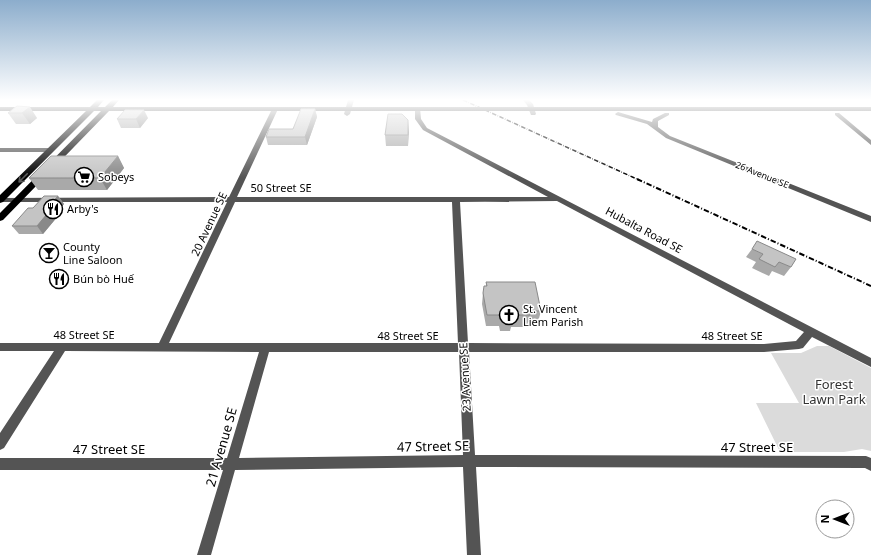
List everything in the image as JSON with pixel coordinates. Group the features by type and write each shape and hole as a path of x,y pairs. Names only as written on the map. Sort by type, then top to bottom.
{"main road":[{"path":"0,200 75,126"},
{"path":"0,218 90,126"}],"street":[{"name":"20 Avenue SE","path":"162,347 267,126"},
{"name":"Hubalta Road SE","path":"423,126 425,129 561,199 871,364"},
{"name":"26 Avenue SE","path":"655,126 668,137 871,220"},
{"path":"851,126 871,143"},
{"path":"0,150 50,150"},
{"name":"23 Avenue SE","path":"456,199 474,555"},
{"name":"50 Street SE","path":"0,200 561,199"},
{"name":"48 Street SE","path":"0,347 786,347 799,345 810,332"},
{"path":"0,444 62,347"},
{"name":"21 Avenue SE","path":"204,555 265,348"},
{"name":"47 Street SE","path":"0,464 231,464 469,461 869,463"}],"green space":[{"name":"Forest Lawn Park","path":"817,346 829,346 871,368 871,451 862,449 844,452 780,452 756,403 799,403 771,353 801,353"}],"building":[{"path":"294,126 309,126 305,137 266,137 269,129 293,129"},
{"path":"386,126 408,126 408,135 385,135"},
{"path":"51,156 118,156 100,178 29,178"},
{"path":"44,196 58,196 47,208 52,208 37,226 12,226 28,208 33,208"},
{"path":"757,241 796,259 791,267 779,262 775,267 759,259 763,254 752,249"},
{"path":"486,282 535,282 541,311 529,311 530,315 512,315 512,319 502,319 501,315 487,315 483,293 484,286 487,286"}],"railway":[{"path":"520,126 639,180"},
{"path":"637,179 871,286"}],"place":[{"name":"Sobeys","path":"84,177"},
{"name":"Arby's","path":"53,209"},
{"name":"County Line Saloon","path":"49,253"},
{"name":"Bún bò Huế","path":"59,279"},
{"name":"St. Vincent Liem Parish","path":"509,315"}]}
